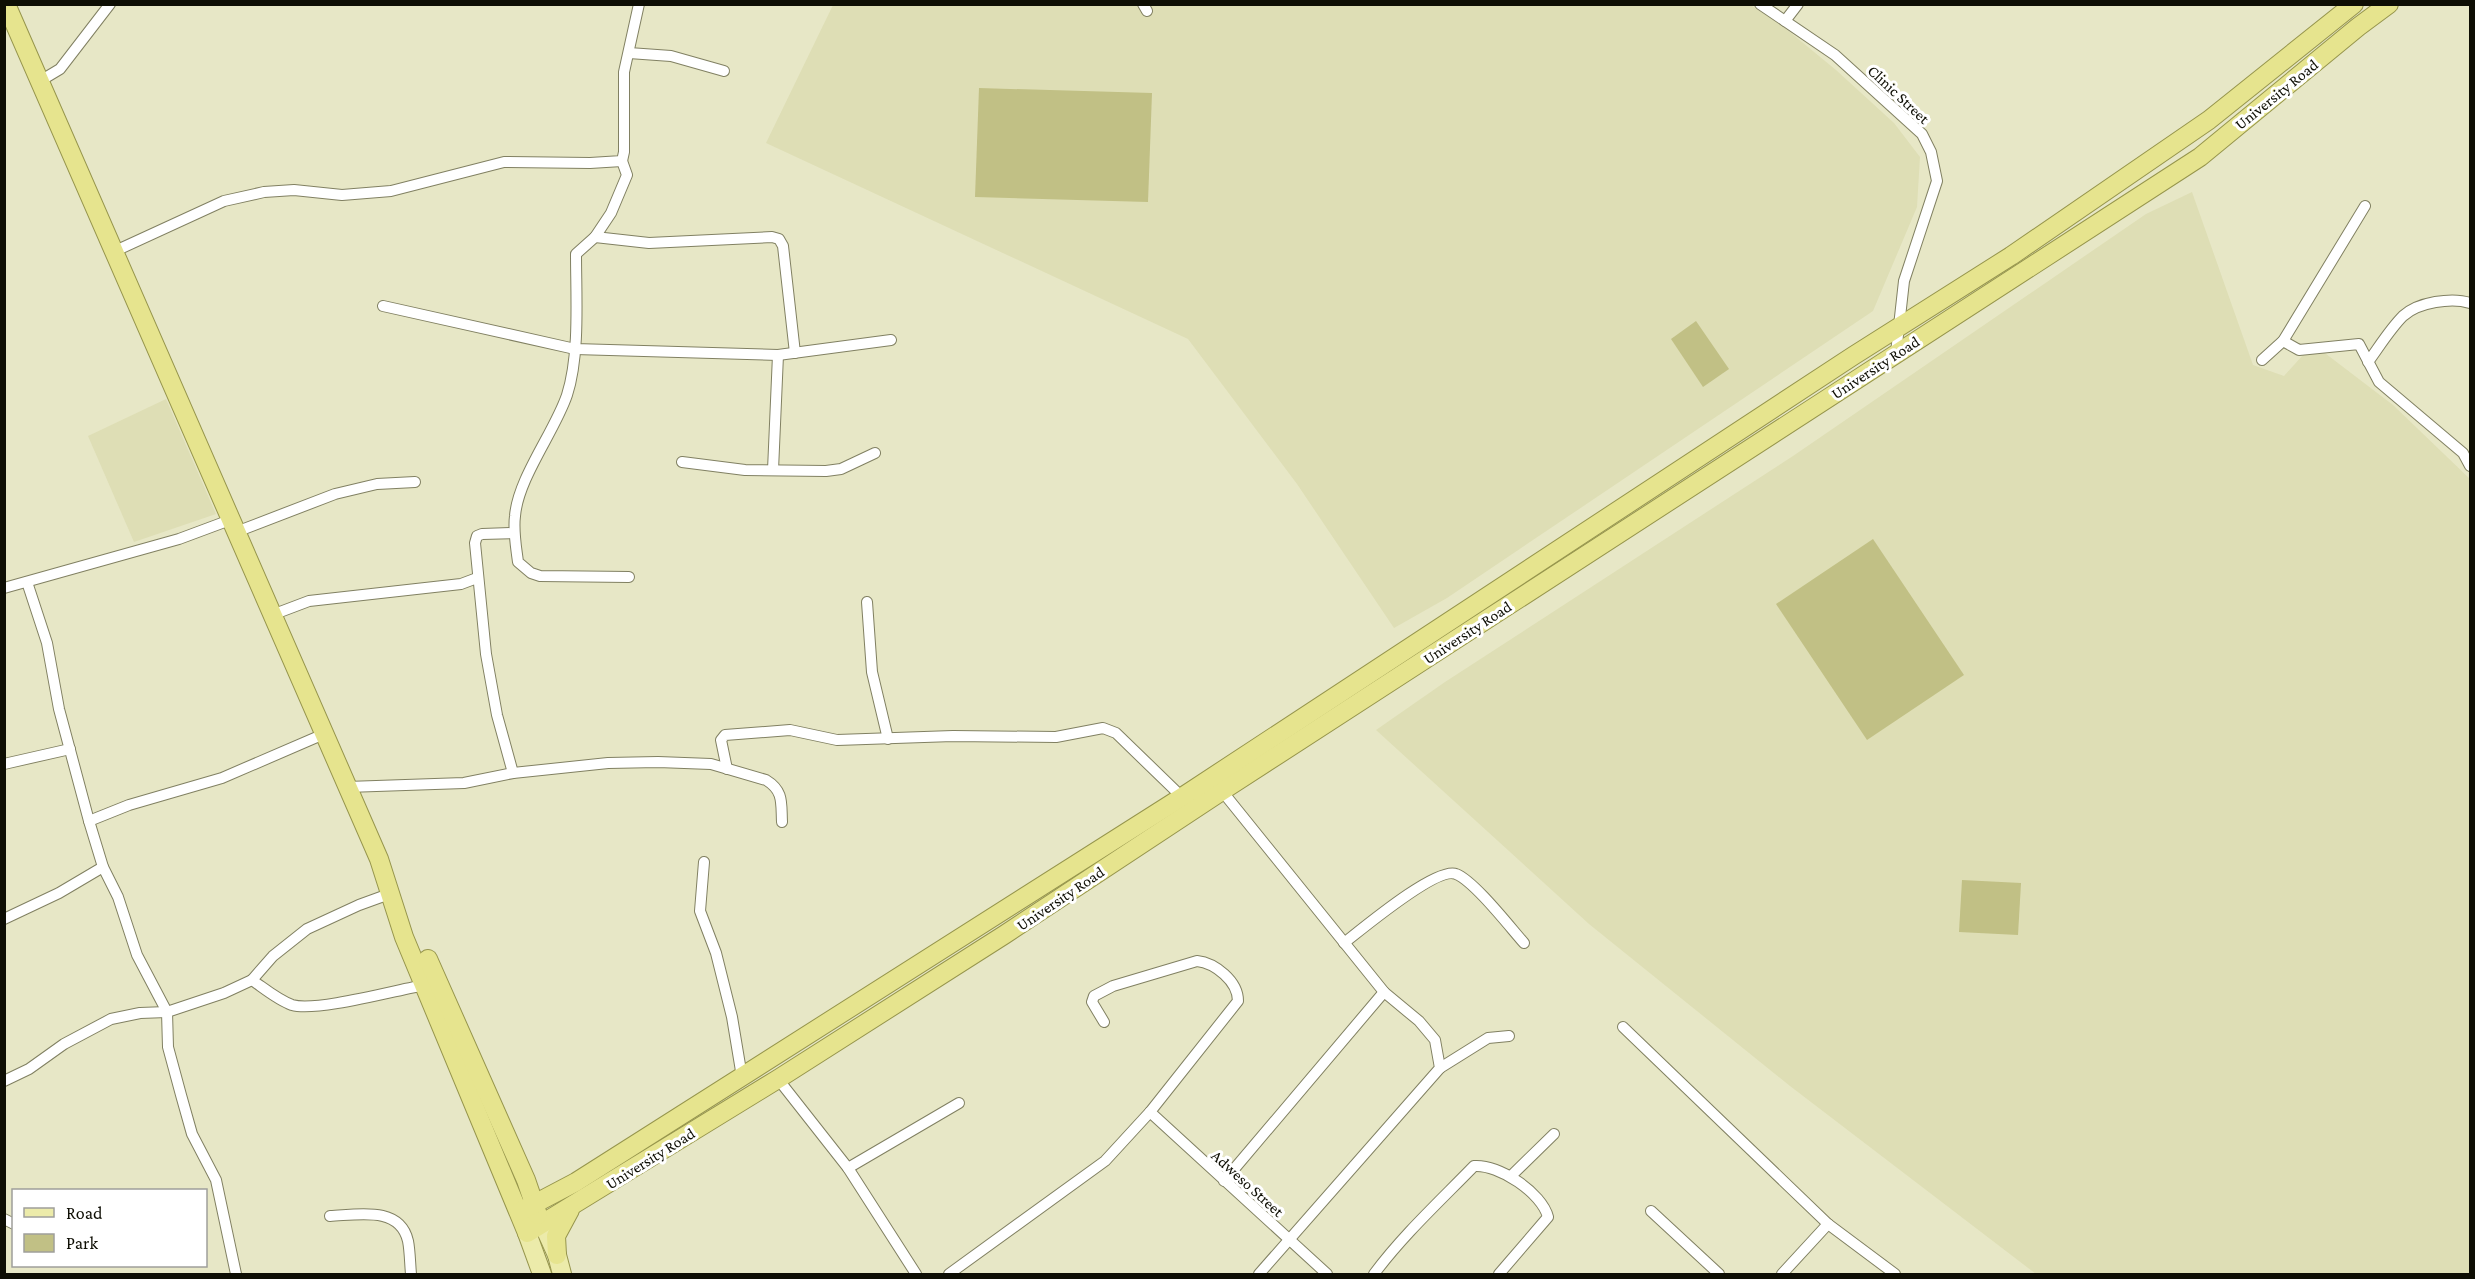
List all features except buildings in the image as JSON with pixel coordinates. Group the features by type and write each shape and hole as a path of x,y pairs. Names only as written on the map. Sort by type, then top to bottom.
{"highway":[{"path":"6,4 347,787 392,896 404,937 425,985 527,1209 543,1224"},
{"name":"University Road","path":"527,1209 576,1182 1182,797 2011,255 2209,120 2354,4"},
{"name":"University Road","path":"527,1233 778,1079 1004,935 1222,790 2200,157 2389,4"},
{"path":"392,896 414,929 526,1180 527,1233"},
{"path":"526,1180 544,1189 576,1182"},
{"path":"557,1255 556,1236 573,1206"}],"main road":[{"path":"543,1224 557,1255 562,1275"},
{"path":"527,1233 542,1275"}],"street":[{"path":"40,81 60,69 110,4"},
{"path":"629,577 540,576 531,573 518,562 514,533 515,514 522,491 567,394 575,349 576,254 595,237 611,213 627,175 622,161 624,72 639,4"},
{"name":"Clinic Street","path":"1760,4 1835,55 1922,134 1931,152 1937,181 1904,281 1896,353"},
{"path":"1785,21 1798,4"},
{"path":"629,53 671,56 724,71"},
{"path":"113,252 224,201 264,192 294,190 342,195 391,191 504,162 622,161"},
{"path":"2262,360 2283,341 2365,206"},
{"path":"595,237 649,243 772,237 779,239 783,246 795,353"},
{"path":"2368,362 2404,315 2431,304 2446,301 2460,300 2470,303"},
{"path":"383,306 575,349 778,355 891,340"},
{"path":"2283,341 2299,350 2359,344 2379,382 2463,453 2470,466"},
{"path":"773,470 778,355"},
{"path":"682,462 745,470 833,470 875,453"},
{"path":"4,588 233,526 335,494 377,484 415,482"},
{"path":"513,773 497,715 486,654 475,543 477,536 482,534 514,533"},
{"path":"272,615 309,602 462,584 477,578"},
{"path":"27,582 47,643 59,709 88,821 103,867 118,897 137,955 167,1012 168,1047 180,1095 192,1134 216,1180 236,1275"},
{"path":"867,602 872,672 888,739"},
{"path":"727,769 720,740 725,735 790,730 837,740 953,736 1056,737 1103,728 1110,729 1182,797"},
{"path":"88,821 129,805 222,778 324,734"},
{"path":"4,764 70,749"},
{"path":"347,787 464,783 513,773 608,763 711,764 773,784 780,791 782,822"},
{"path":"1222,790 1384,992 1419,1022 1435,1041 1440,1068"},
{"path":"704,862 700,911 716,953 734,1027 742,1077"},
{"path":"4,919 59,893 103,867"},
{"path":"1344,943 1424,883 1445,872 1451,872 1465,879 1524,943"},
{"path":"4,1081 29,1069 64,1044 111,1019 140,1013 167,1012 224,993 252,980 273,956 307,929 359,905 392,896"},
{"path":"949,1275 1105,1161 1150,1112 1238,1001 1238,996 1229,978 1205,962 1197,961 1113,986 1094,996 1092,1002 1104,1022"},
{"path":"252,980 281,1000 293,1005 306,1006 351,1000 425,985"},
{"path":"1224,1181 1384,992"},
{"path":"1623,1027 1828,1224 1895,1275"},
{"path":"1259,1275 1440,1068 1488,1038 1509,1036"},
{"path":"778,1079 848,1168 916,1275"},
{"path":"848,1168 959,1103"},
{"name":"Adweso Street","path":"1150,1112 1327,1275"},
{"path":"1511,1176 1554,1134"},
{"path":"1374,1275 1390,1253 1474,1166 1480,1165 1511,1176 1546,1207 1548,1217 1505,1273"},
{"path":"1651,1211 1719,1275"},
{"path":"330,1216 381,1213 396,1222 408,1240 411,1275"},
{"path":"1782,1275 1828,1224"}],"shaded area":[{"path":"1749,4 1780,24 1836,70 1894,123 1920,157 1917,207 1873,311 1447,598 1394,628 1297,484 1188,339 766,143 833,5"},
{"path":"2192,192 2253,365 2284,376 2313,344 2393,405 2470,479 2470,1274 2036,1274 1790,1086 1589,924 1376,730 1445,682 1793,456 2146,214"},
{"path":"166,399 216,514 134,542 88,436"}],"green space":[{"path":"979,88 1152,93 1148,202 975,197"},
{"path":"1696,321 1729,369 1703,387 1671,339"},
{"path":"1873,539 1964,675 1867,740 1776,604"},
{"path":"1962,880 2021,883 2018,935 1959,932"}]}
